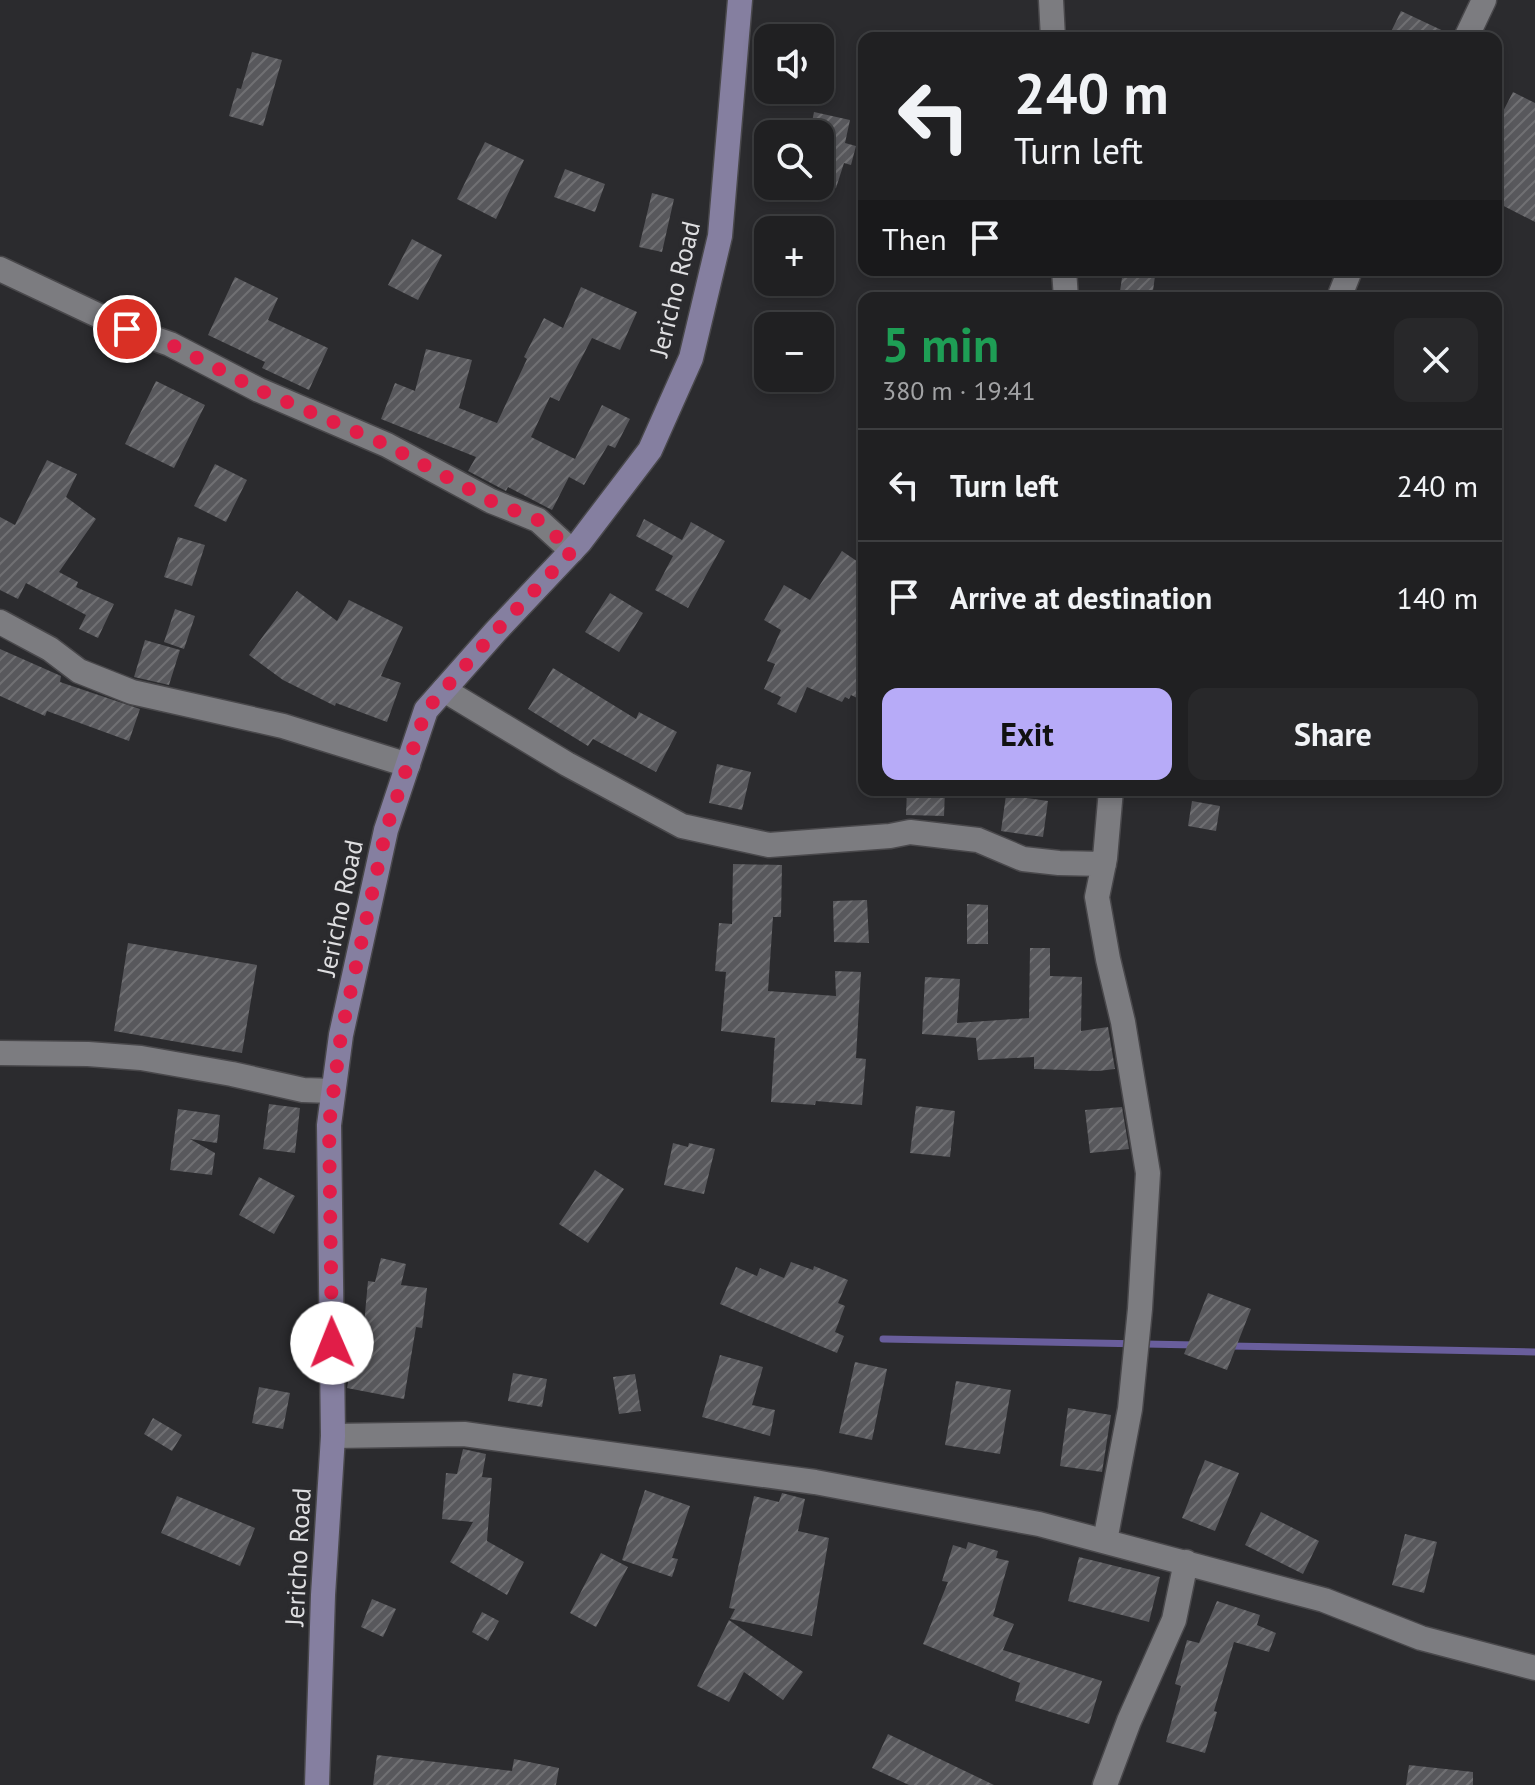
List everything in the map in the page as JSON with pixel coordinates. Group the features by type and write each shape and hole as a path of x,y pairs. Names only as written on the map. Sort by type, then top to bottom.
{"street":[{"name":"Jericho Road","path":"317,1785 323,1595 333,1436 329,1125 341,1035 386,830 426,710 572,551 650,450 691,358 720,236 740,0"},
{"path":"1051,0 1053,32"},
{"path":"1469,32 1484,0"},
{"path":"0,269 127,329 170,344 259,390 387,445 491,501 538,520 572,551"},
{"path":"0,622 50,649 79,671 132,692 283,726 408,765"},
{"path":"444,690 567,764 682,826 769,845 910,832 978,840 1023,859 1104,864"},
{"path":"1105,1541 1130,1409 1148,1173 1123,1022 1097,897 1104,864 1110,796"},
{"path":"0,1053 141,1058 303,1090 333,1091"},
{"path":"333,1436 464,1434 815,1482 1039,1524 1324,1600 1421,1638 1535,1668"},
{"path":"1105,1785 1129,1721 1174,1620 1186,1562"}],"building":[{"path":"1401,11 1446,32 1391,32"},
{"path":"252,52 282,60 263,126 229,116"},
{"path":"1513,92 1535,103 1535,222 1502,205 1502,113"},
{"path":"814,112 850,120 845,143 856,146 851,165 844,163 836,188 834,120 812,120"},
{"path":"485,142 524,160 496,219 457,199"},
{"path":"565,169 605,184 595,212 554,197"},
{"path":"652,193 674,199 662,252 639,247"},
{"path":"412,239 442,255 418,300 388,285"},
{"path":"1122,276 1155,276 1153,292 1120,292"},
{"path":"235,277 278,298 268,320 328,348 309,390 262,368 265,362 208,335"},
{"path":"581,287 637,312 620,350 592,338 559,401 550,397 531,437 575,459 602,405 630,419 615,448 608,445 584,485 569,477 552,510 468,471 476,457 381,419 395,383 415,391 426,349 472,360 459,408 497,423 544,318 563,328"},
{"path":"156,381 205,405 174,468 125,444"},
{"path":"47,460 77,474 66,497 96,519 59,572 78,582 76,587 114,604 98,638 79,629 86,615 26,583 18,599 0,590 0,517 15,525"},
{"path":"215,464 247,480 226,522 194,506"},
{"path":"644,519 682,540 691,522 725,541 688,608 655,590 673,556 636,536"},
{"path":"178,537 205,545 192,586 164,577"},
{"path":"842,551 858,562 858,698 851,695 842,702 807,687 796,713 777,704 781,697 764,689 775,664 767,661 781,630 764,620 784,585 810,600"},
{"path":"297,591 337,621 349,600 403,627 381,676 401,683 387,722 336,703 335,706 283,680 249,655"},
{"path":"610,593 643,613 619,652 585,632"},
{"path":"175,609 195,616 184,649 164,642"},
{"path":"145,640 180,650 169,685 134,677"},
{"path":"0,649 61,676 60,682 140,709 129,741 47,711 45,716 0,696"},
{"path":"553,668 636,719 639,712 677,732 656,772 593,739 588,746 528,709"},
{"path":"717,764 751,772 742,810 709,803"},
{"path":"907,796 945,796 944,816 906,815"},
{"path":"1006,796 1048,801 1043,837 1001,831"},
{"path":"1192,801 1220,806 1216,831 1188,826"},
{"path":"733,864 782,865 781,917 773,917 768,991 836,996 835,971 861,972 856,1058 866,1059 862,1105 816,1101 815,1105 771,1102 775,1038 721,1031 726,972 715,971 719,923 732,924"},
{"path":"867,900 869,943 834,942 833,901"},
{"path":"967,904 988,905 988,944 967,944"},
{"path":"128,943 257,965 242,1053 114,1031"},
{"path":"1030,948 1050,948 1050,976 1082,977 1081,1031 1108,1027 1115,1069 1034,1069 1034,1057 978,1060 976,1038 922,1034 925,977 960,979 957,1023 1029,1018"},
{"path":"269,1104 300,1108 295,1153 263,1149"},
{"path":"916,1106 955,1111 950,1157 910,1153"},
{"path":"1122,1107 1129,1149 1090,1153 1085,1110"},
{"path":"178,1109 220,1115 217,1143 190,1139 215,1153 212,1175 170,1170"},
{"path":"673,1143 715,1149 704,1194 664,1185"},
{"path":"595,1170 624,1189 588,1243 559,1224"},
{"path":"259,1177 295,1196 274,1234 239,1215"},
{"path":"381,1258 406,1264 401,1285 427,1288 422,1328 416,1327 404,1399 347,1388 355,1344 362,1346 368,1281 375,1282"},
{"path":"791,1262 813,1270 814,1266 848,1280 838,1303 845,1306 835,1332 844,1336 837,1353 720,1304 736,1267 757,1276 760,1268 784,1278"},
{"path":"1208,1293 1251,1309 1227,1370 1184,1354"},
{"path":"720,1355 763,1367 752,1405 775,1410 770,1436 702,1417"},
{"path":"855,1362 887,1369 872,1440 839,1433"},
{"path":"513,1373 547,1379 542,1407 508,1401"},
{"path":"635,1374 641,1411 619,1414 613,1377"},
{"path":"956,1381 1011,1390 1000,1454 945,1445"},
{"path":"259,1387 290,1393 283,1429 252,1423"},
{"path":"1068,1408 1111,1415 1102,1472 1060,1466"},
{"path":"153,1418 182,1435 172,1451 144,1434"},
{"path":"463,1449 486,1454 482,1477 492,1478 487,1541 524,1562 507,1595 450,1562 473,1522 442,1519 446,1473 457,1474"},
{"path":"1205,1460 1239,1473 1215,1531 1182,1518"},
{"path":"645,1490 690,1506 672,1558 678,1559 672,1577 622,1560"},
{"path":"782,1493 805,1499 798,1531 829,1538 812,1636 730,1619 735,1609 729,1608 754,1496 779,1502"},
{"path":"177,1496 255,1528 240,1566 161,1533"},
{"path":"1261,1512 1319,1541 1303,1574 1245,1545"},
{"path":"1405,1534 1437,1542 1424,1593 1392,1585"},
{"path":"968,1542 998,1551 996,1558 1009,1561 993,1616 1014,1624 1003,1650 1102,1681 1089,1724 1015,1701 1020,1683 923,1644 948,1582 942,1581 953,1545 966,1549"},
{"path":"601,1553 628,1567 596,1627 570,1613"},
{"path":"1079,1557 1160,1577 1149,1622 1068,1601"},
{"path":"372,1599 396,1609 383,1637 361,1627"},
{"path":"1217,1601 1260,1615 1257,1625 1276,1633 1269,1652 1234,1642 1205,1753 1166,1742 1181,1686 1175,1684 1187,1640 1199,1643"},
{"path":"482,1612 499,1621 488,1641 472,1632"},
{"path":"729,1620 803,1672 783,1700 744,1672 729,1702 697,1686"},
{"path":"888,1734 994,1785 909,1785 872,1768"},
{"path":"377,1755 512,1771 514,1759 559,1768 556,1785 373,1785"},
{"path":"1409,1765 1473,1772 1473,1785 1406,1785"}],"waterway":[{"path":"883,1339 1196,1345"},
{"path":"1229,1346 1535,1352"}],"route":[{"path":"127,329 170,344 259,390 387,445 491,501 538,520 572,551 426,710 386,830 341,1035 329,1125 332,1343"}]}
